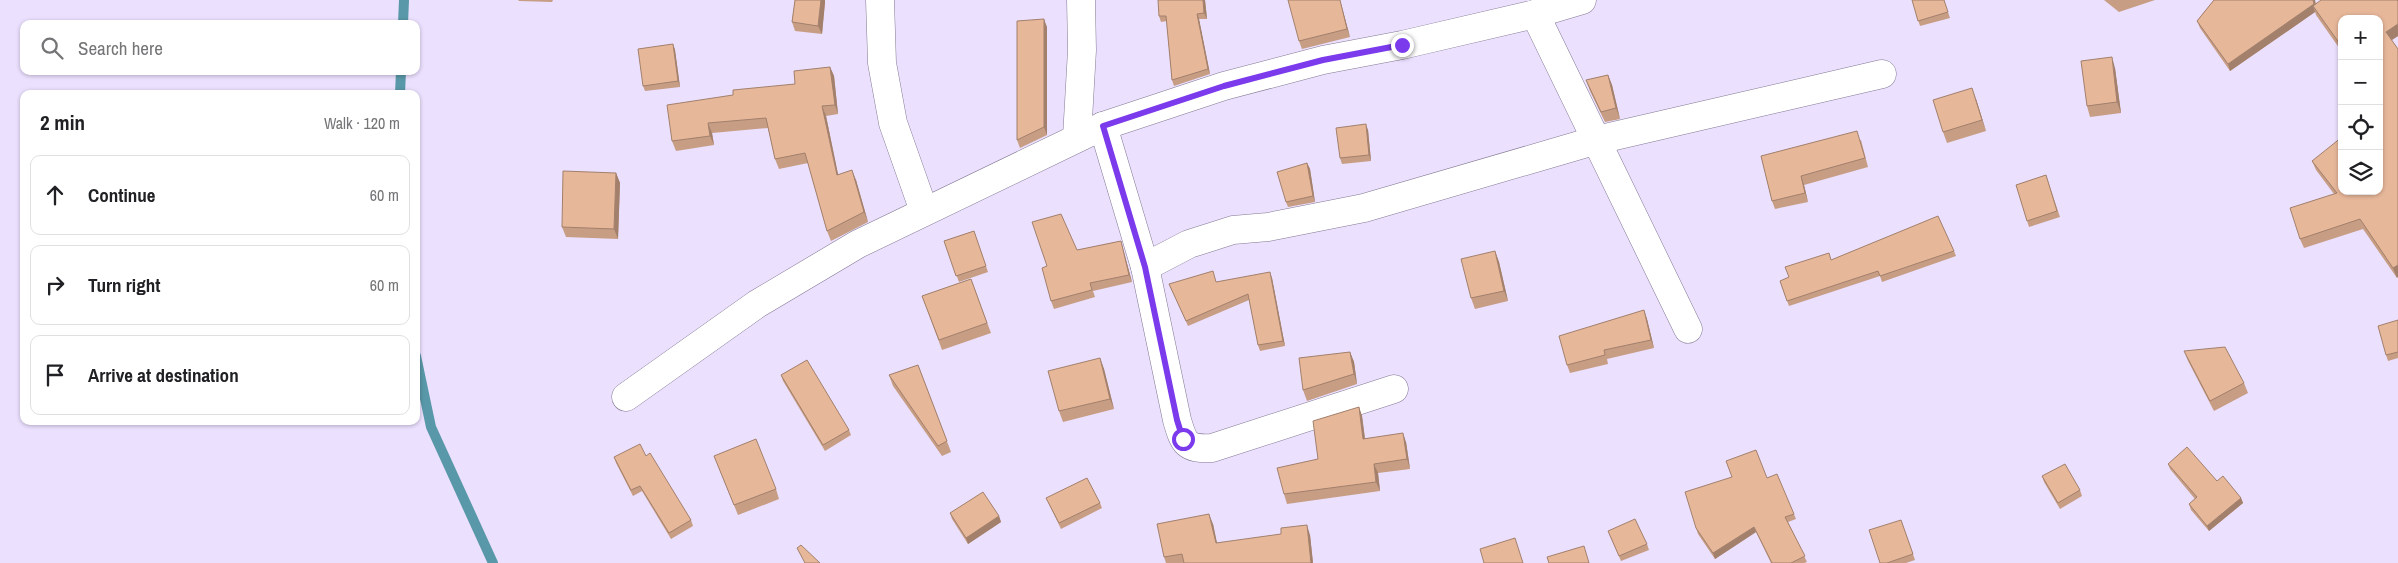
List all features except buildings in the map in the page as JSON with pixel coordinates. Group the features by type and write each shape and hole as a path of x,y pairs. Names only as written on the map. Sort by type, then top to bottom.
{"street":[{"path":"880,0 882,62 893,123 924,212"},
{"path":"1077,138 1082,59 1082,0"},
{"path":"626,397 757,304 858,244 1103,126 1224,86 1323,60 1402,45 1535,14 1582,0"},
{"path":"1535,14 1688,329"},
{"path":"1145,267 1189,244 1233,230 1268,227 1364,208 1596,140 1882,74"},
{"path":"1103,126 1145,267 1177,420 1183,439 1188,445 1196,449 1212,448 1394,389"}],"waterway":[{"path":"403,20 404,0"},
{"path":"400,90 401,75"},
{"path":"420,375 431,427 493,563"}],"route":[{"path":"1183,439 1177,420 1145,267 1103,126 1224,86 1323,60 1402,45"}]}
